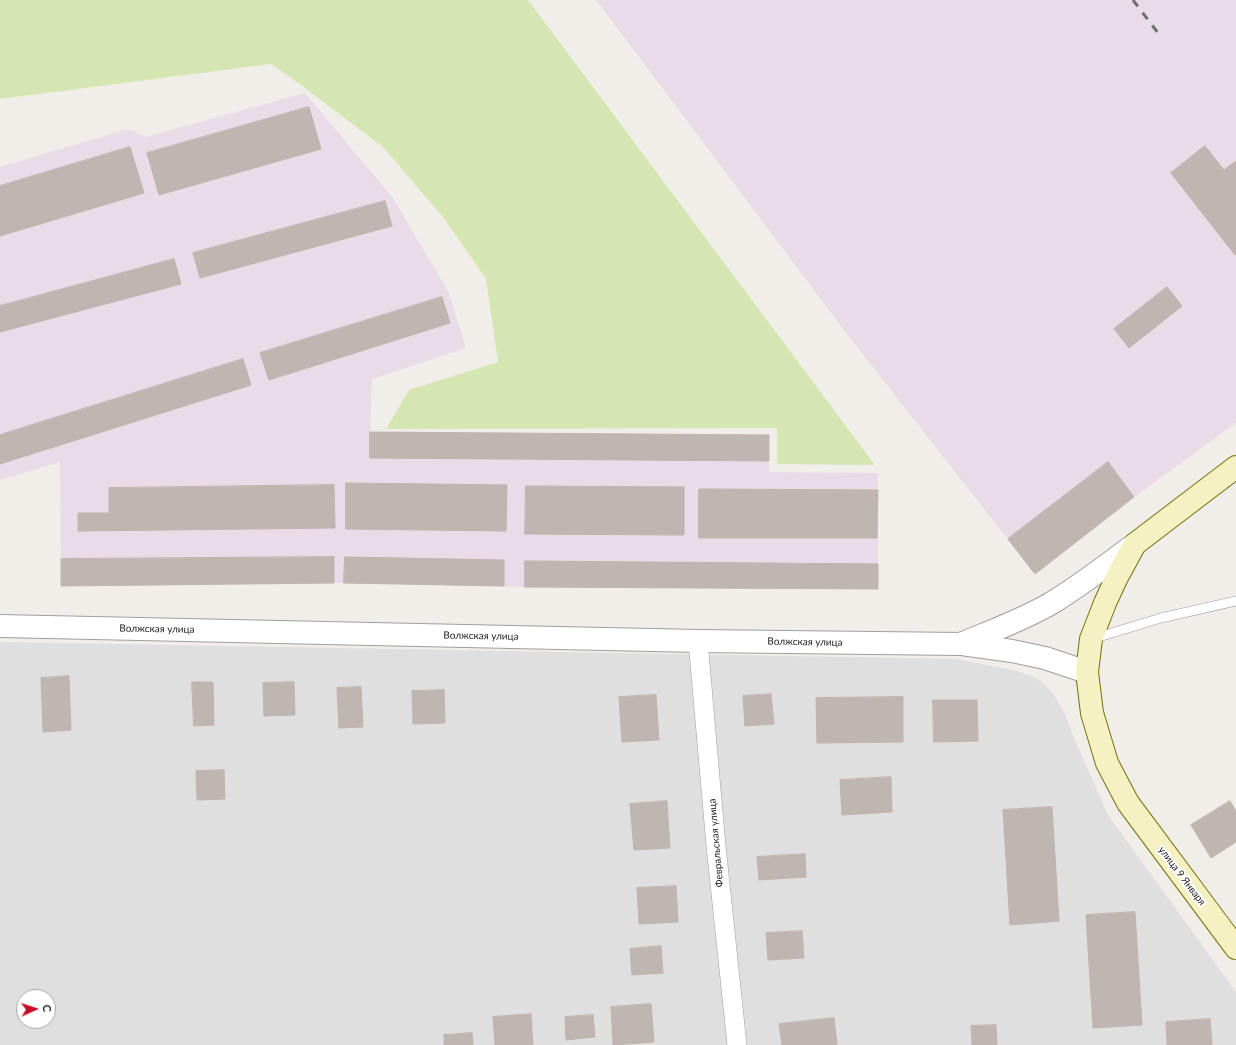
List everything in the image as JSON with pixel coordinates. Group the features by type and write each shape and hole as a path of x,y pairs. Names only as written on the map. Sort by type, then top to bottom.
{"main road":[{"path":"1135,544 1236,467"},
{"name":"улица 9 Января","path":"1135,544 1111,590 1091,639 1087,672 1092,713 1107,763 1128,803 1236,948"}],"street":[{"path":"962,644 1021,619 1050,604 1091,577 1135,544"},
{"name":"Волжская улица","path":"0,626 698,641 962,644 1012,651 1045,658 1087,672"},
{"name":"Февральская улица","path":"698,641 716,846 737,1045"}],"lane":[{"path":"1091,639 1161,618 1236,600"}],"shaded area":[{"path":"596,0 1236,0 1236,423 1134,497 1035,574 843,329"},
{"path":"305,93 393,198 449,293 466,348 372,379 370,432 769,435 769,472 878,473 878,589 525,587 344,583 61,586 60,462 0,480 0,167 128,129 146,137"},
{"path":"0,642 957,659 1017,671 1038,679 1052,692 1064,712 1108,815 1236,992 1236,1045 0,1045"}],"green space":[{"path":"0,0 528,0 875,465 777,464 777,428 386,429 409,390 498,362 486,279 443,217 383,147 271,64 0,99"}],"building":[{"path":"309,107 321,149 159,195 147,153"},
{"path":"1205,146 1224,170 1236,161 1235,255 1171,173"},
{"path":"130,147 144,193 0,236 0,186"},
{"path":"385,201 392,226 200,278 193,253"},
{"path":"174,259 181,284 0,332 0,306"},
{"path":"1167,287 1182,306 1129,348 1114,329"},
{"path":"442,297 450,323 269,380 260,353"},
{"path":"243,359 251,385 0,464 0,435"},
{"path":"370,432 769,435 769,461 370,458"},
{"path":"1108,462 1134,497 1035,574 1008,539"},
{"path":"346,483 507,485 506,531 346,529"},
{"path":"334,485 335,528 78,531 78,513 109,513 109,488"},
{"path":"526,486 684,487 684,535 525,534"},
{"path":"699,489 878,490 877,538 699,538"},
{"path":"334,557 334,583 61,586 61,559"},
{"path":"345,557 504,560 504,586 344,583"},
{"path":"525,561 878,564 878,589 525,587"},
{"path":"69,676 71,730 43,732 41,678"},
{"path":"192,682 213,682 214,725 194,726"},
{"path":"294,682 295,715 264,716 263,683"},
{"path":"361,687 363,727 339,728 337,688"},
{"path":"444,690 445,723 413,724 412,691"},
{"path":"771,694 774,724 745,726 743,696"},
{"path":"656,695 659,740 622,742 619,697"},
{"path":"903,697 903,742 817,743 816,698"},
{"path":"933,700 977,700 978,741 934,742"},
{"path":"224,770 225,799 197,800 196,771"},
{"path":"891,777 892,812 842,815 840,780"},
{"path":"667,801 670,848 634,850 630,804"},
{"path":"1230,801 1236,811 1236,842 1211,858 1191,825"},
{"path":"1052,807 1059,921 1010,925 1003,810"},
{"path":"805,854 806,877 759,880 757,857"},
{"path":"676,886 678,922 639,924 637,888"},
{"path":"1135,912 1142,1025 1093,1028 1086,915"},
{"path":"802,931 804,958 768,960 766,933"},
{"path":"661,946 663,973 632,975 630,949"},
{"path":"651,1004 654,1042 613,1045 611,1007"},
{"path":"531,1014 533,1045 495,1045 493,1017"},
{"path":"593,1015 595,1037 566,1040 565,1017"},
{"path":"834,1018 837,1045 782,1045 779,1024"},
{"path":"1210,1019 1212,1045 1167,1045 1166,1022"},
{"path":"996,1025 997,1045 972,1045 971,1026"},
{"path":"472,1033 473,1045 444,1045 444,1035"}],"railway":[{"path":"1133,0 1158,33"}]}
